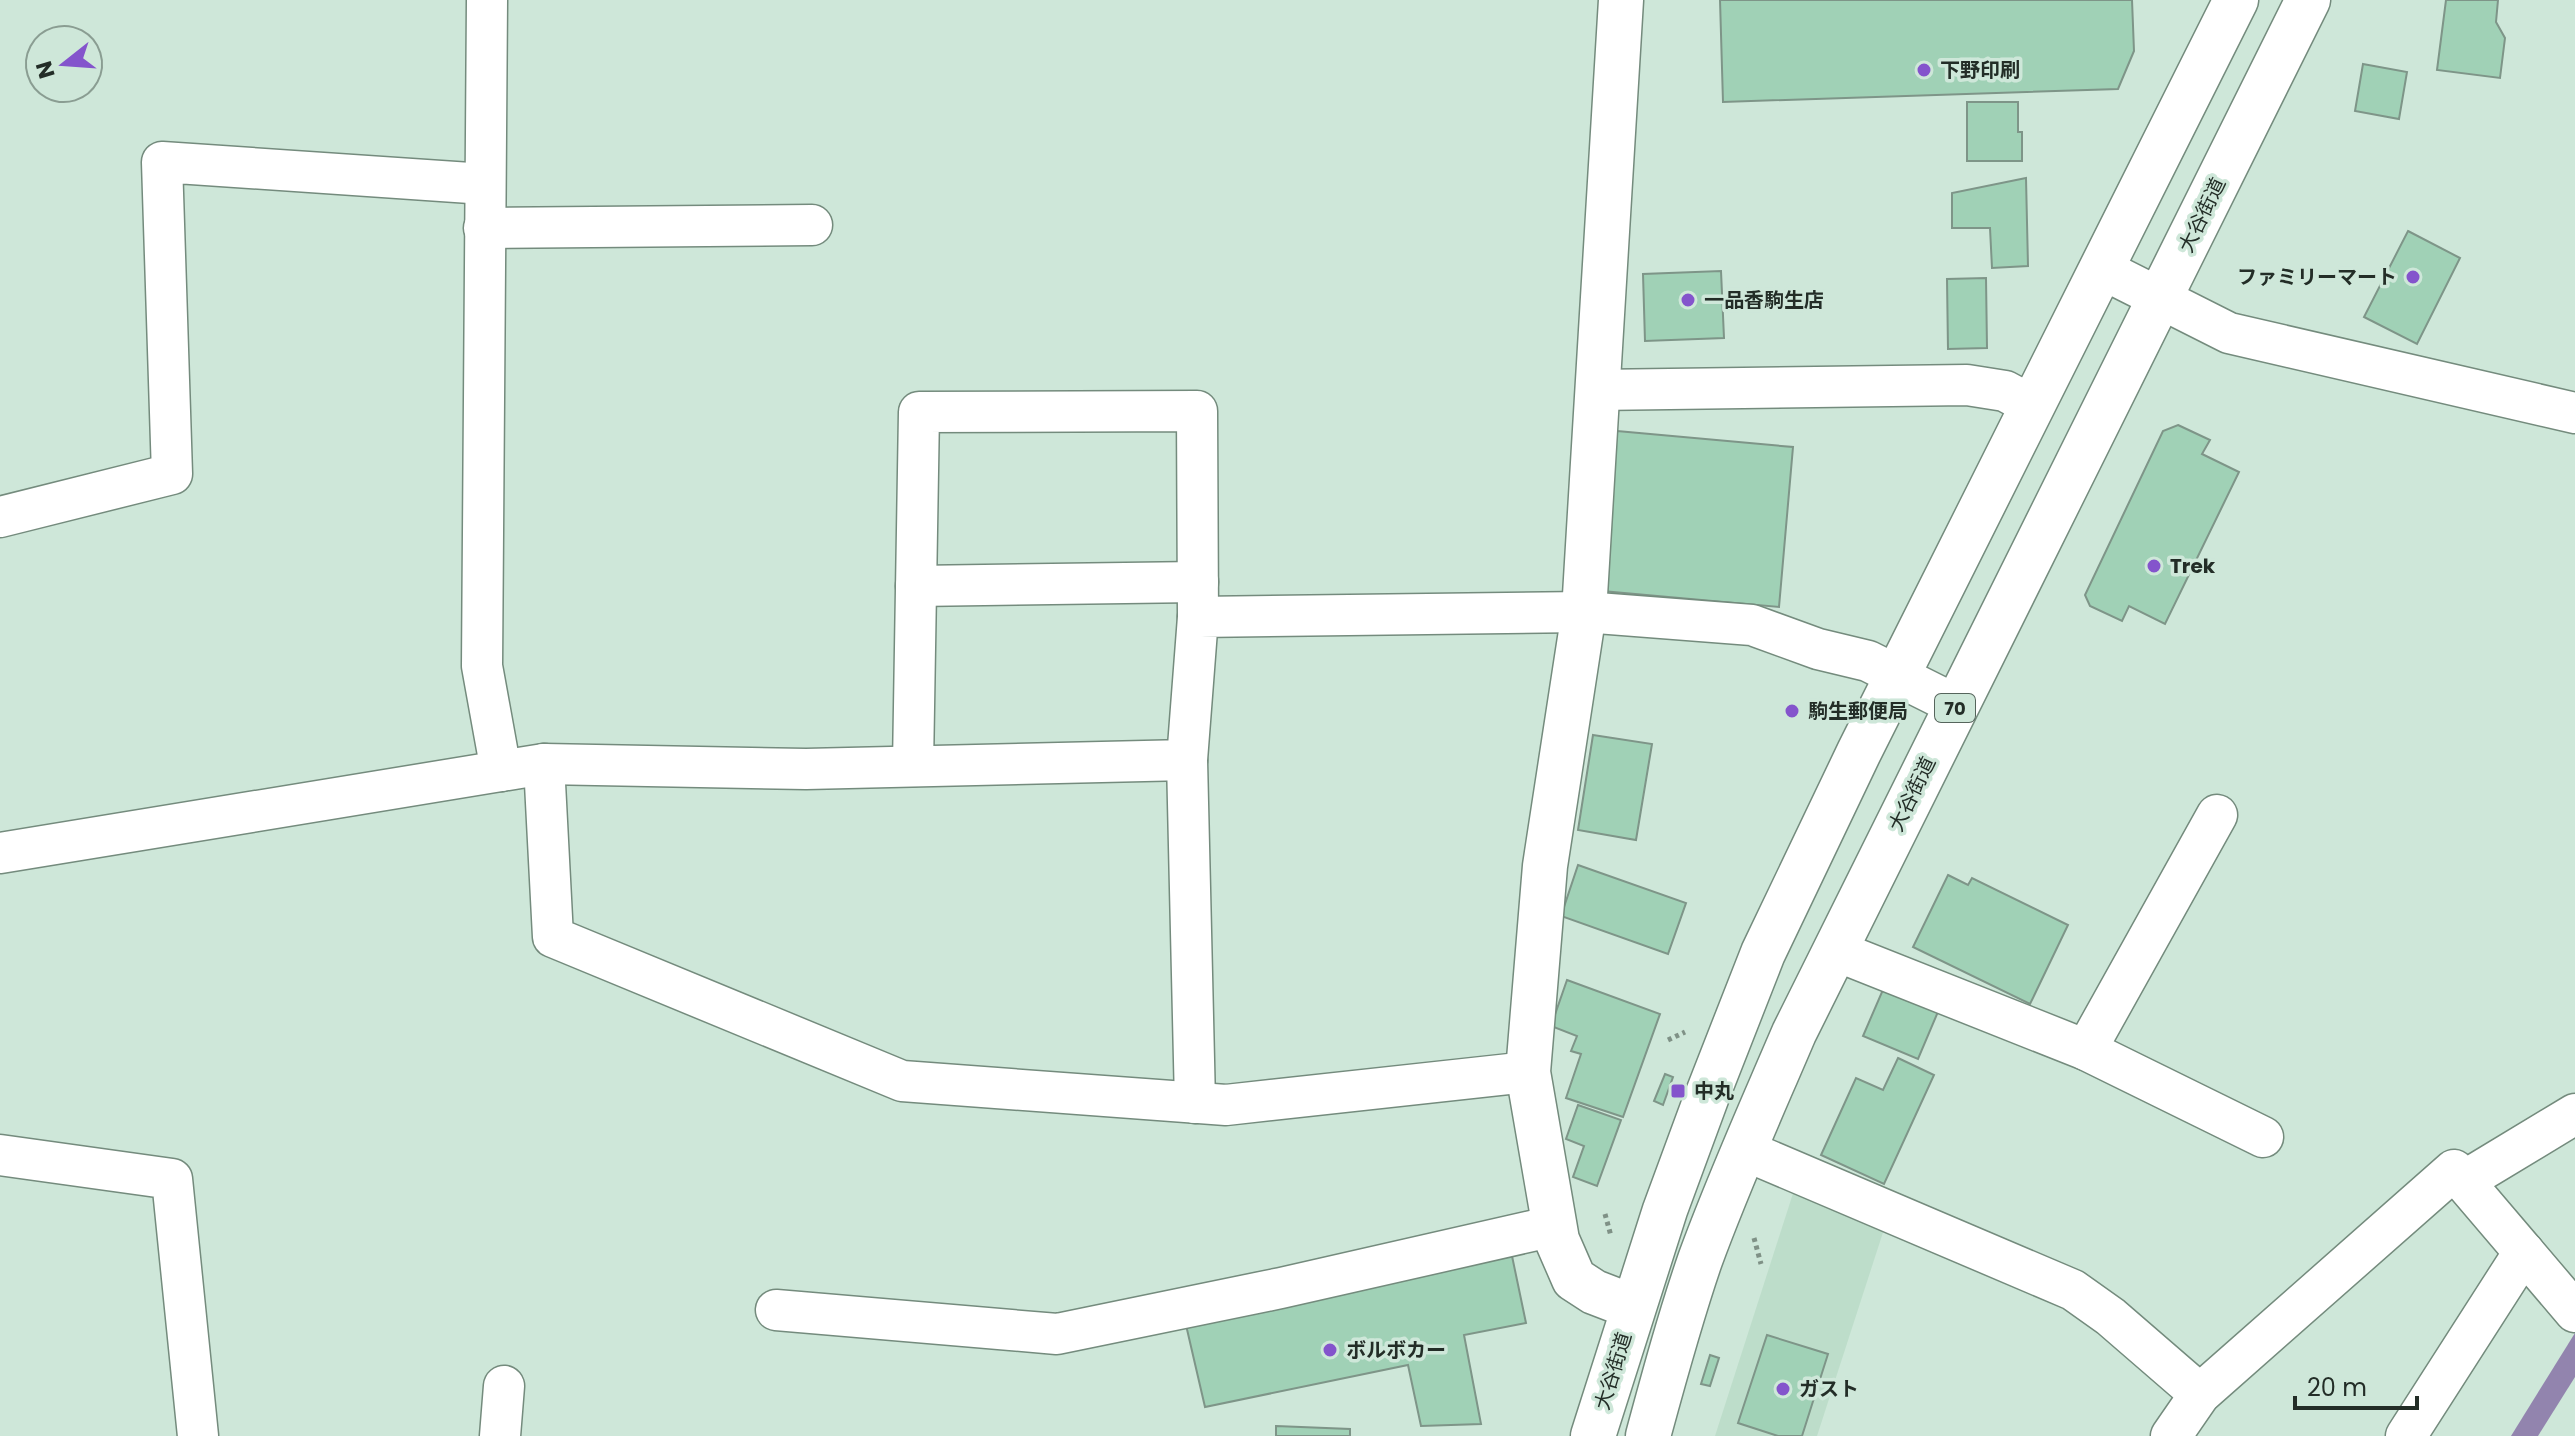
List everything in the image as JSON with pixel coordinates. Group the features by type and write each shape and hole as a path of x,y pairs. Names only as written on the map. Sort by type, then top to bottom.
{"main road":[{"path":"1621,0 1584,612 1545,866 1528,1072 1557,1240 1574,1279 1594,1292 1633,1307"},
{"name":"大谷街道","path":"1593,1436 1633,1307 1707,1096 1763,953 2236,0"},
{"name":"大谷街道","path":"1648,1436 1671,1348 1700,1260 1794,1033 2308,0"}],"street":[{"path":"487,0 482,666 501,771"},
{"path":"0,517 172,474 162,162 485,184"},
{"path":"484,228 812,225"},
{"path":"2102,269 2229,333 2575,413"},
{"path":"1596,390 1967,385 2005,391 2033,406"},
{"path":"913,766 919,412 1197,411 1198,599 1187,760 1195,1103"},
{"path":"916,586 1584,612 1752,625 1818,649 1868,661 1956,705"},
{"path":"0,853 544,764 806,769 1187,760"},
{"path":"544,764 553,937 902,1081 1226,1105 1528,1072"},
{"path":"2086,1050 2217,815"},
{"path":"1834,950 2086,1050 2263,1137"},
{"path":"2464,1181 2575,1114"},
{"path":"1744,1150 2073,1290 2111,1317 2200,1394"},
{"path":"0,1155 172,1179 198,1436"},
{"path":"2171,1436 2200,1394 2454,1170 2575,1312"},
{"path":"776,1310 1057,1334 1281,1288 1554,1226"},
{"path":"2406,1436 2524,1252"},
{"path":"500,1436 504,1386"}],"path":[{"path":"1605,1214 1611,1239"}],"shaded area":[{"path":"1797,1181 1887,1220 1817,1436 1715,1436"},
{"path":"2575,1333 2575,1377 2538,1436 2511,1436"}],"building":[{"name":"下野印刷","path":"1720,0 2132,0 2134,51 2118,89 1723,102"},
{"path":"2446,0 2498,0 2496,22 2505,38 2500,78 2437,70"},
{"path":"2363,64 2407,72 2399,119 2355,111"},
{"path":"1967,102 2018,102 2022,161 1967,161"},
{"path":"2026,178 2028,266 1992,268 1990,228 1952,228 1952,193"},
{"path":"2408,231 2460,258 2417,344 2364,317"},
{"path":"1721,271 1724,338 1645,341 1643,274"},
{"path":"1986,278 1987,348 1948,349 1947,279"},
{"path":"2178,425 2210,440 2202,454 2239,472 2165,624 2129,606 2122,621 2090,606 2085,595 2163,431"},
{"path":"1617,431 1793,447 1779,607 1602,591"},
{"path":"1593,735 1652,744 1636,840 1578,830"},
{"path":"1578,865 1686,903 1668,954 1561,916"},
{"path":"1948,875 1968,885 1972,878 2068,925 2030,1004 1913,947"},
{"path":"1567,980 1660,1014 1623,1117 1566,1098 1581,1054 1571,1051 1577,1036 1551,1026"},
{"path":"1885,985 1940,1007 1918,1059 1863,1036"},
{"path":"1898,1058 1934,1075 1884,1184 1821,1155 1856,1078 1883,1090"},
{"path":"1665,1074 1673,1077 1663,1105 1654,1101"},
{"path":"1578,1105 1621,1120 1597,1186 1573,1177 1584,1146 1566,1139"},
{"name":"ボルボカー","path":"1512,1256 1526,1323 1464,1335 1481,1424 1421,1426 1408,1365 1205,1407 1186,1325"},
{"name":"ガスト","path":"1767,1335 1828,1354 1802,1436 1778,1436 1738,1423"},
{"path":"1710,1355 1719,1358 1710,1386 1701,1384"},
{"path":"1276,1426 1350,1429 1350,1436 1276,1436"}],"place":[{"name":"下野印刷","path":"1924,70"},
{"name":"ファミリーマート","path":"2413,277"},
{"name":"一品香駒生店","path":"1688,300"},
{"name":"Trek","path":"2154,566"},
{"name":"駒生郵便局","path":"1792,711"},
{"name":"中丸","path":"1678,1091"},
{"name":"ボルボカー","path":"1330,1350"},
{"name":"ガスト","path":"1783,1389"}]}
